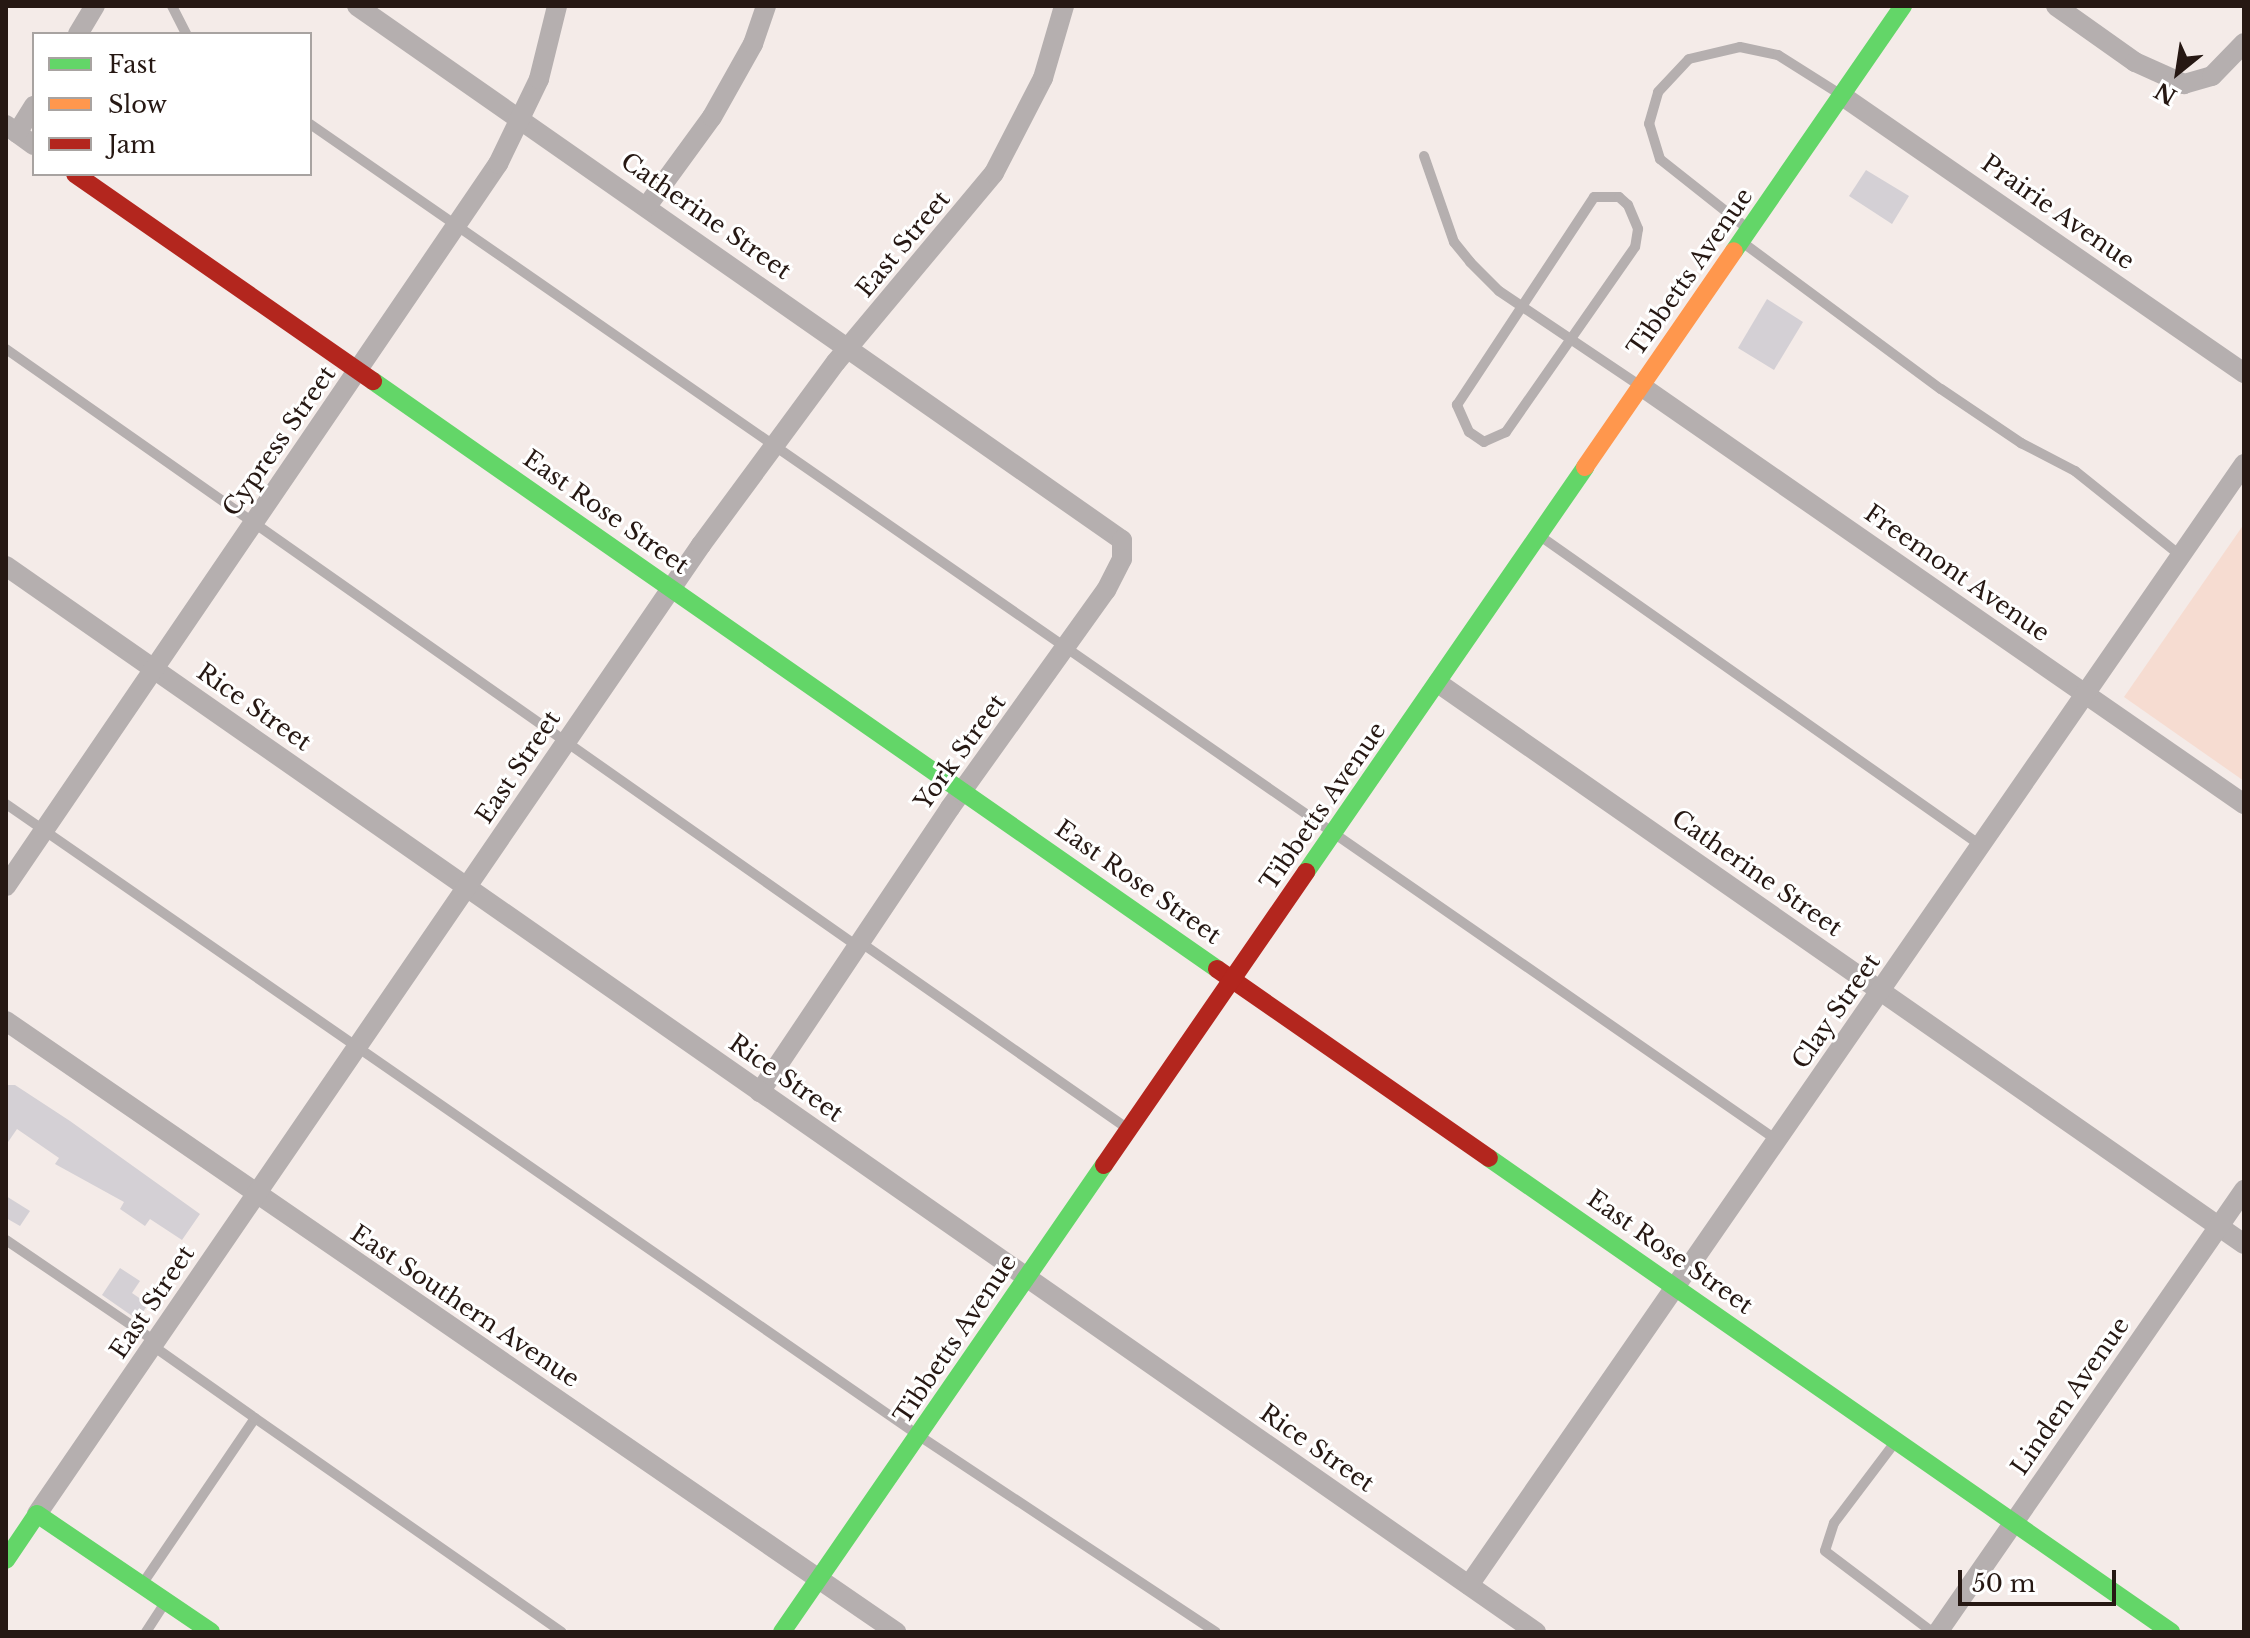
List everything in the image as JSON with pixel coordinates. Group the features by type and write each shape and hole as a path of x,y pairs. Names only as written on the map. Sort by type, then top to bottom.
{"street":[{"path":"79,32 95,6"},
{"name":"Catherine Street","path":"357,6 1026,468"},
{"name":"Cypress Street","path":"6,886 457,226 523,120 557,6"},
{"path":"647,206 712,117 766,6"},
{"name":"East Street","path":"6,1560 774,443 994,173 1043,78 1064,6"},
{"name":"Tibbetts Avenue","path":"782,1632 1903,6"},
{"path":"2056,6 2135,62 2191,84 2212,76 2244,43"},
{"name":"Prairie Avenue","path":"1841,95 2244,373"},
{"path":"19,135 32,110"},
{"name":"East Rose Street","path":"78,176 2171,1632"},
{"name":"Freemont Avenue","path":"1641,386 2244,804"},
{"name":"Clay Street","path":"1469,1585 2244,464"},
{"name":"York Street","path":"760,1092 963,792 1067,647 1122,559 1122,540 1026,468"},
{"name":"Rice Street","path":"6,566 1536,1632"},
{"name":"Catherine Street","path":"1438,683 2244,1244"},
{"name":"East Southern Avenue","path":"6,1021 896,1632"},
{"name":"Linden Avenue","path":"1938,1632 2244,1190"},
{"path":"37,1514 211,1632"}],"lane":[{"path":"172,6 185,32"},
{"path":"1841,95 1801,66 1740,47 1689,59 1658,92 1649,124 1660,159 1745,235 1987,420 2075,471 2180,555"},
{"path":"312,125 1778,1141"},
{"path":"1424,156 1454,242 1522,307 1641,386"},
{"path":"1594,197 1619,197 1635,217 1635,247 1571,341 1506,432 1484,442 1469,432 1457,405 1583,208 1594,197"},
{"path":"6,349 1128,1129"},
{"path":"1539,535 1980,845"},
{"path":"6,804 360,1046 918,1435 1216,1632"},
{"path":"6,1240 562,1632"},
{"path":"142,1585 255,1418"},
{"path":"1896,1441 1834,1523 1825,1551 1932,1632"},
{"path":"146,1632 166,1601"}],"shaded area":[{"path":"2244,524 2244,781 2124,697"}],"building":[{"path":"1866,170 1909,196 1892,224 1849,196"},
{"path":"1767,299 1803,322 1774,370 1738,348"},
{"path":"6,1085 15,1085 70,1121 200,1214 182,1240 150,1219 145,1226 120,1209 124,1202 55,1164 59,1158 17,1129 6,1145"},
{"path":"6,1196 30,1211 20,1226 6,1218"},
{"path":"120,1268 140,1281 132,1293 148,1304 138,1320 102,1295"}],"traffic: fast":[{"path":"1734,251 1903,6"},
{"path":"373,381 1217,969"},
{"path":"1306,872 1585,467"},
{"path":"1489,1158 2171,1632"},
{"path":"782,1632 1104,1165"},
{"path":"6,1560 37,1514 211,1632"}],"traffic: slow":[{"path":"1585,467 1734,251"}],"traffic: jam":[{"path":"78,176 373,381"},
{"path":"1104,1165 1306,872"},
{"path":"1217,969 1489,1158"}]}
